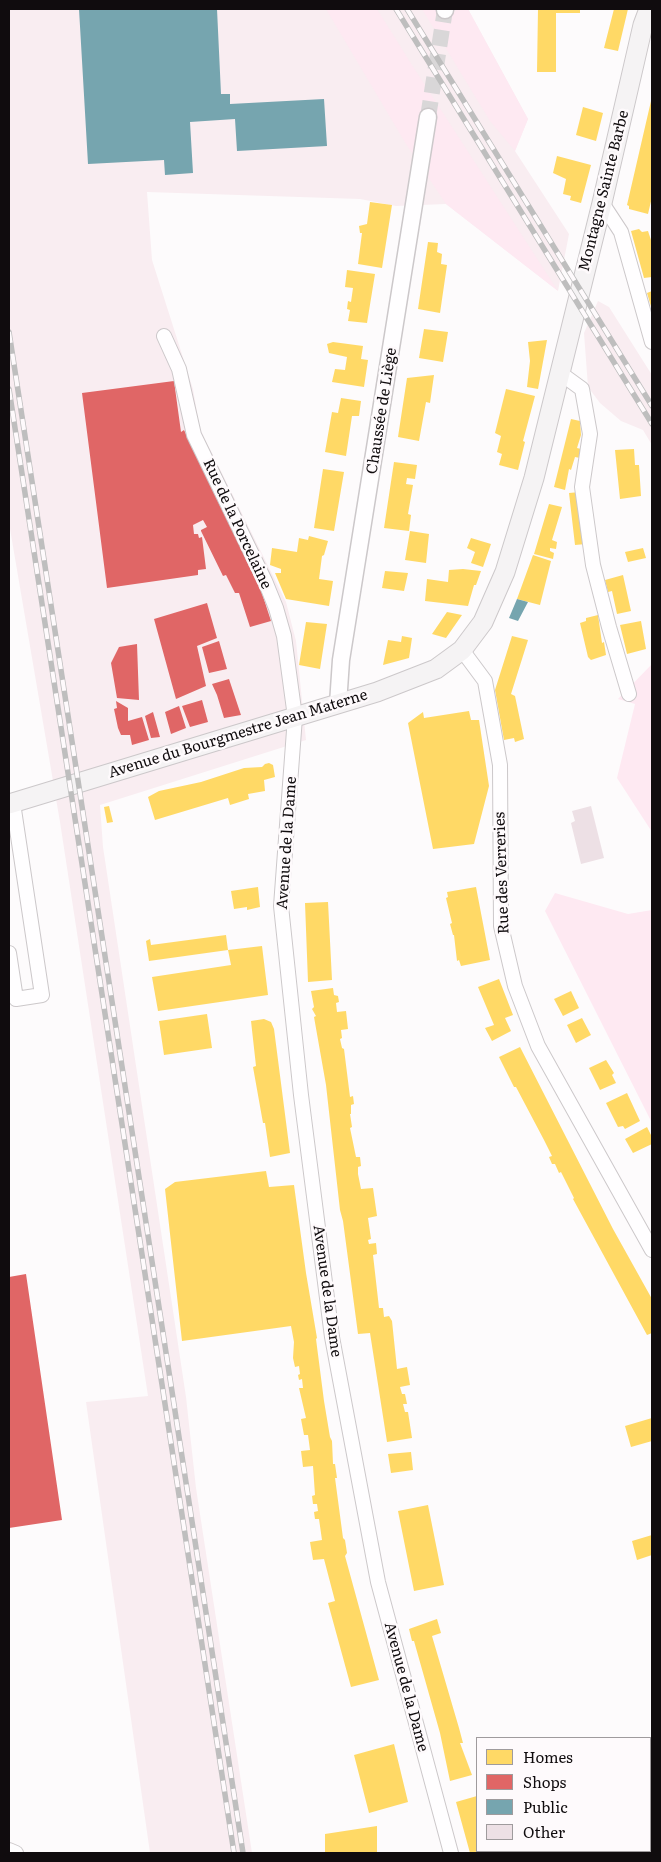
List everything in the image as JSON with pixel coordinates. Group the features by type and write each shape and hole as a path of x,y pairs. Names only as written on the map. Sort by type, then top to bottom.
{"main road":[{"name":"Montagne Sainte Barbe","path":"462,650 483,622 506,572 534,478 602,203 643,25 649,9"},
{"name":"Avenue du Bourgmestre Jean Materne","path":"11,804 377,692 436,669 462,650"}],"street":[{"name":"Chaussée de Liège","path":"338,704 341,660 428,117"},
{"path":"602,203 621,232 652,342"},
{"name":"Rue de la Porcelaine","path":"164,336 179,369 194,435 265,581 276,608 284,636 295,717"},
{"path":"560,373 582,389 590,434 582,487 593,565 609,628 629,694"},
{"name":"Rue des Verreries","path":"462,650 485,681 500,764 501,926 515,986 538,1046 652,1250"},
{"name":"Avenue de la Dame","path":"295,717 281,906 300,1095 332,1337 378,1582 451,1853"},
{"path":"9,953 16,999 42,995 11,804"},
{"path":"9,1850 16,1853"}],"shaded area":[{"path":"9,9 468,9 528,119 515,151 569,234 558,291 446,204 396,206 360,199 147,192 152,260 193,389 200,429 286,602 296,641 306,740 100,805 103,847 186,1397 196,1488 252,1853 150,1853 86,1402 148,1396 60,822 9,523"},
{"path":"326,9 377,9 558,291 446,204 406,144"},
{"path":"422,9 443,9 449,18 457,9 468,9 528,119 515,151 490,121"},
{"path":"598,301 609,307 652,375 652,445 643,430 621,421 600,403 588,387 584,333"},
{"path":"652,664 652,832 617,778 635,704 618,699"},
{"path":"555,893 628,914 652,910 652,1123 545,911"}],"building: Homes":[{"path":"538,9 580,9 580,13 556,13 556,72 537,72"},
{"path":"614,9 628,9 618,51 604,48"},
{"path":"651,101 652,197 648,214 629,209 627,205"},
{"path":"583,107 603,113 596,141 576,135"},
{"path":"557,156 591,165 581,203 570,200 571,196 563,194 566,179 553,173"},
{"path":"370,202 392,205 382,268 358,264 362,233 360,233 359,226 367,224"},
{"path":"639,229 642,232 648,231 652,243 652,277 644,278 631,231"},
{"path":"428,242 438,243 437,252 442,254 441,264 447,265 440,313 418,309"},
{"path":"347,270 375,274 367,323 348,321 350,310 347,309 348,301 351,302 353,288 345,287"},
{"path":"652,291 652,310 647,293"},
{"path":"424,329 448,332 443,362 419,358"},
{"path":"547,340 538,389 527,387 530,361 528,342"},
{"path":"333,342 363,346 361,359 368,360 364,387 332,382 335,369 345,370 347,357 329,353 327,344"},
{"path":"434,375 430,403 426,402 419,441 398,437 407,378"},
{"path":"506,389 535,396 523,441 525,442 518,470 499,465 502,454 497,452 501,436 495,433"},
{"path":"341,398 361,401 359,416 352,416 346,456 325,452 332,412 338,413"},
{"path":"571,419 580,421 581,435 577,448 581,449 580,458 575,457 571,470 569,469 565,490 554,487"},
{"path":"634,449 635,465 639,465 641,496 620,499 615,450"},
{"path":"394,462 417,465 415,479 407,478 406,484 413,485 408,514 411,515 409,531 384,528"},
{"path":"323,469 344,472 334,531 314,528"},
{"path":"580,492 586,544 575,545 569,493"},
{"path":"549,504 562,507 552,540 557,542 556,549 550,548 550,551 554,553 553,559 534,554"},
{"path":"410,531 429,534 426,563 405,560"},
{"path":"309,536 328,541 322,556 319,579 333,581 329,606 286,599 275,573 281,573 281,569 270,565 272,548 297,552 299,538 308,540"},
{"path":"471,538 491,544 483,567 471,563 475,552 467,548"},
{"path":"643,548 646,558 628,562 625,552"},
{"path":"533,555 551,561 540,605 517,599"},
{"path":"449,570 481,571 476,585 474,585 468,606 425,601 427,579 448,582"},
{"path":"385,571 408,573 404,591 382,588"},
{"path":"623,575 631,611 617,614 612,591 608,592 605,580"},
{"path":"447,612 462,615 446,638 432,634"},
{"path":"598,615 602,643 604,642 606,655 591,660 588,657 580,623 586,621 586,618"},
{"path":"641,621 646,649 627,654 620,625"},
{"path":"306,622 327,624 320,669 299,665"},
{"path":"402,636 412,638 409,658 383,665 388,640 401,642"},
{"path":"512,636 528,640 511,694 515,696 524,739 515,742 514,738 504,740 495,690"},
{"path":"469,711 471,720 479,720 489,786 474,844 433,849 408,723 423,712 424,718"},
{"path":"269,763 273,765 275,777 264,780 265,791 248,794 249,799 230,805 228,798 155,820 148,797 159,791 201,782 244,768 262,767"},
{"path":"109,806 113,822 107,823 104,807"},
{"path":"258,887 260,907 247,910 247,907 234,909 231,891"},
{"path":"476,887 490,960 461,966 459,960 457,961 454,935 450,924 452,923 446,898 448,897 447,892"},
{"path":"328,902 332,980 308,982 305,903"},
{"path":"226,935 228,950 149,961 146,941 150,939 151,945"},
{"path":"262,946 268,995 158,1011 152,977 231,965 228,950"},
{"path":"499,979 513,1015 505,1018 511,1031 492,1041 485,1028 494,1025 478,987"},
{"path":"333,988 334,995 338,996 339,1002 336,1003 337,1012 346,1011 348,1029 341,1030 342,1038 340,1039 344,1049 350,1097 353,1096 354,1104 351,1105 350,1114 352,1127 350,1128 356,1157 360,1157 361,1166 358,1167 358,1174 361,1189 373,1188 377,1216 368,1218 371,1239 368,1240 369,1244 376,1243 377,1254 373,1255 379,1308 383,1308 384,1317 389,1316 392,1321 397,1369 407,1367 410,1385 400,1387 402,1394 405,1394 407,1404 403,1404 405,1412 408,1412 412,1438 387,1442 370,1333 358,1334 340,1210 326,1085 314,1017 316,1016 312,1009 314,1007 311,991"},
{"path":"571,991 579,1008 563,1016 554,999"},
{"path":"207,1014 212,1048 164,1055 159,1021"},
{"path":"582,1018 591,1035 576,1043 567,1025"},
{"path":"264,1019 271,1022 274,1029 290,1153 270,1157 253,1067 256,1066 251,1021"},
{"path":"520,1047 613,1229 652,1299 652,1333 647,1335 573,1199 561,1172 559,1173 555,1164 552,1164 549,1157 552,1156 499,1057"},
{"path":"606,1060 614,1073 612,1075 616,1083 600,1090 589,1068"},
{"path":"627,1093 640,1121 625,1129 623,1126 618,1127 606,1103"},
{"path":"647,1127 652,1137 652,1144 633,1153 625,1139"},
{"path":"266,1171 269,1187 294,1185 317,1338 324,1401 332,1441 333,1464 335,1464 337,1478 335,1478 343,1538 347,1553 345,1556 379,1680 351,1687 328,1603 335,1601 324,1559 313,1560 310,1542 322,1540 319,1519 315,1519 314,1512 318,1511 317,1504 313,1504 312,1496 315,1495 313,1466 303,1467 301,1451 310,1450 308,1435 304,1435 301,1419 306,1418 299,1388 303,1388 302,1379 299,1380 298,1375 300,1374 299,1366 295,1367 293,1358 294,1342 291,1326 182,1341 165,1189 175,1182"},
{"path":"652,1418 652,1441 631,1447 625,1426"},
{"path":"411,1452 413,1470 391,1473 388,1454"},
{"path":"428,1505 444,1585 414,1591 398,1511"},
{"path":"652,1535 652,1555 637,1560 632,1541"},
{"path":"437,1619 441,1633 432,1636 463,1743 460,1743 472,1775 450,1781 440,1733 409,1629"},
{"path":"394,1744 408,1802 369,1813 354,1755"},
{"path":"476,1796 476,1852 493,1853 470,1853 456,1802"},
{"path":"377,1826 377,1853 325,1853 325,1834"}],"building: Shops":[{"path":"174,381 181,432 184,430 258,581 271,621 250,627 239,593 235,593 226,575 223,576 201,531 207,527 203,520 193,525 194,534 198,534 199,538 202,537 206,569 198,570 198,575 107,588 82,393"},
{"path":"207,603 217,638 197,646 206,686 176,699 154,619"},
{"path":"219,641 227,669 209,673 202,647"},
{"path":"137,644 139,700 117,698 111,663 119,647"},
{"path":"229,679 241,715 224,718 212,684"},
{"path":"202,700 208,722 190,727 182,706"},
{"path":"116,701 128,708 128,721 142,717 149,740 132,745 130,735 121,735 114,709 117,708"},
{"path":"179,706 186,728 171,734 165,712"},
{"path":"153,712 160,737 151,738 145,716"},
{"path":"26,1274 62,1520 9,1528 9,1277"}],"building: Public":[{"path":"79,9 217,9 221,94 230,94 230,104 324,99 327,146 237,151 235,119 190,122 193,173 165,175 164,160 88,164"},
{"path":"517,599 528,602 518,621 509,618"}],"building: Other":[{"path":"591,806 604,858 581,864 571,823 575,821 572,811"}],"tunnel":[{"path":"428,117 445,10"}],"railway":[{"path":"396,9 652,424"},
{"path":"407,9 652,406"},
{"path":"9,332 243,1853"},
{"path":"9,389 234,1853"}]}
